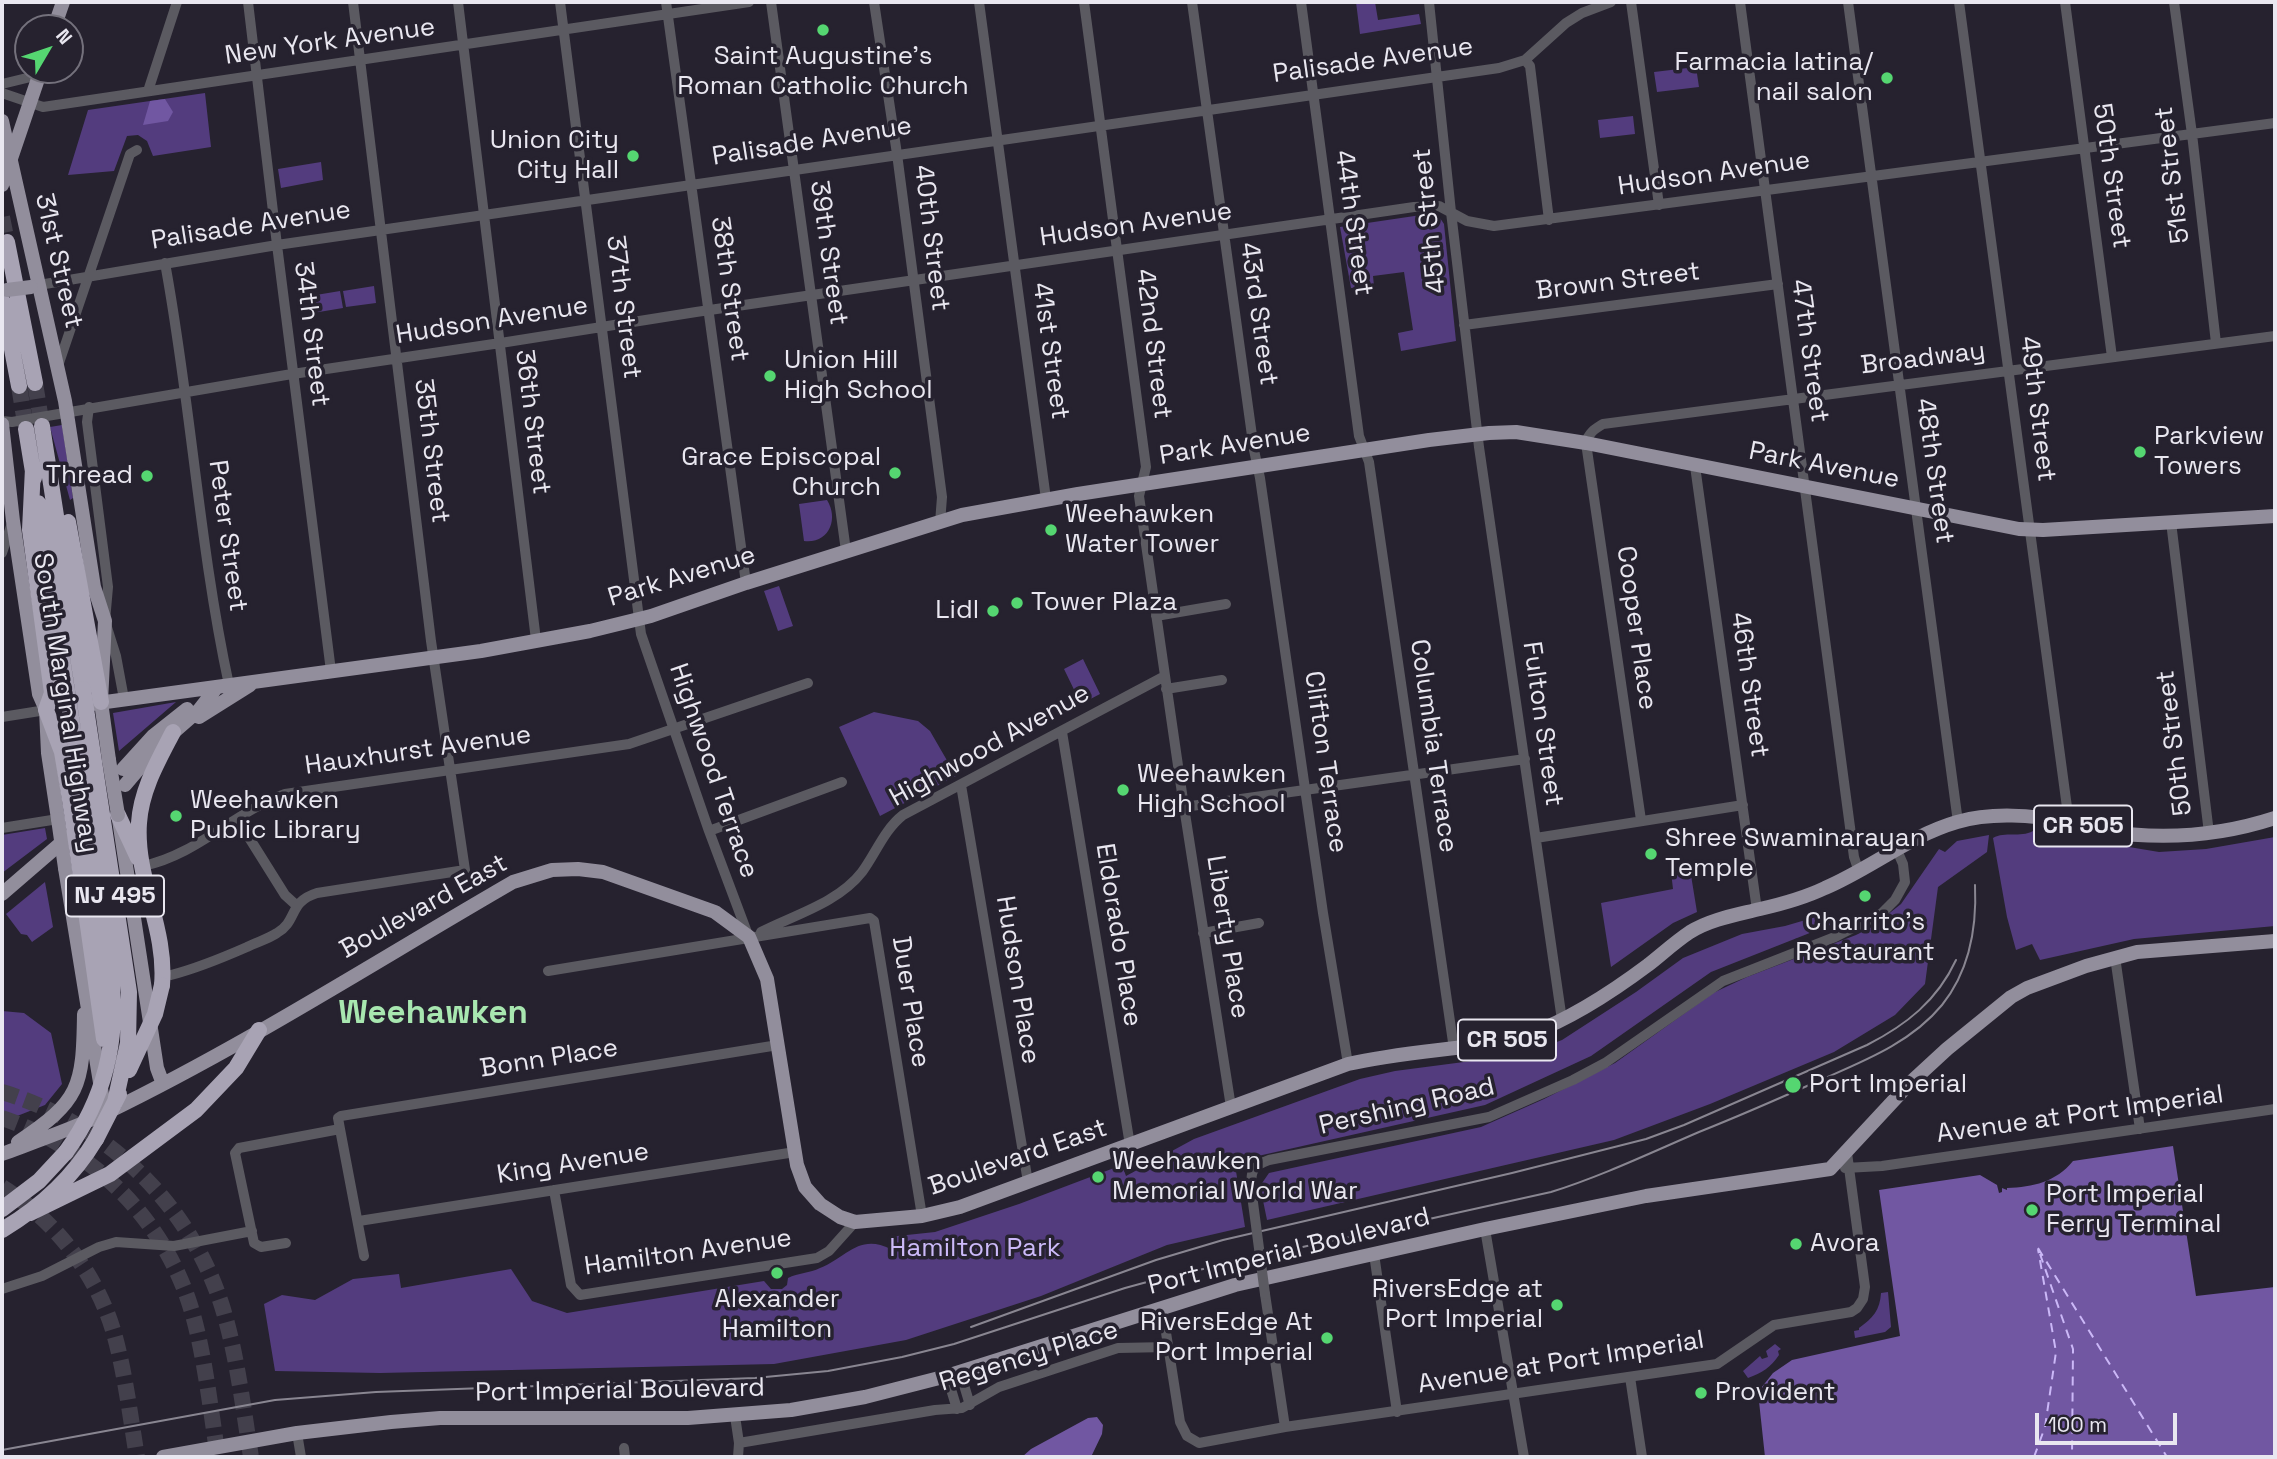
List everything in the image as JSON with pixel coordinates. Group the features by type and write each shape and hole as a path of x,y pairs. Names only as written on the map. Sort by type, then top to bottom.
{"highway":[{"path":"4,294 27,384 7,242"},
{"name":"NJ 495","path":"2,1209 39,1181 66,1152 93,1108 105,1073 113,1036 112,989 75,690 46,446 34,428 33,468 75,690 129,992 128,1043 110,1108 96,1139 69,1178 30,1213 2,1230"},
{"path":"46,446 65,509 96,703"},
{"path":"33,468 30,530 53,709 71,806 103,1020 105,1073"},
{"path":"110,1108 152,1022 166,980 143,866 139,829 141,807 151,775 173,732"},
{"path":"118,815 143,866"},
{"path":"30,1213 110,1174 196,1110 236,1069 259,1030"}],"main road":[{"path":"2,186 36,84"},
{"name":"31st Street","path":"2,121 35,286 66,412 94,587 106,621"},
{"name":"Palisade Avenue","path":"4,294 35,286"},
{"name":"South Marginal Highway","path":"2,423 38,694 53,709 48,753 65,867 84,985 110,1108"},
{"name":"Park Avenue","path":"96,703 481,651 590,631 639,619 962,515 1046,499 1477,435 1516,432 1586,443 1917,510 2030,530 2275,516"},
{"path":"106,621 96,703 109,760 157,1068 163,1084"},
{"path":"173,732 254,682"},
{"path":"125,785 173,732 223,686"},
{"name":"Park Avenue","path":"123,769 167,723 223,686"},
{"path":"2,894 49,855 93,811"},
{"name":"Boulevard East","path":"855,1222 922,1216 960,1207 1348,1064 1373,1058 1497,1043 1527,1035 1562,1020 1646,967 1692,931 1722,918 1788,902 1812,893 1858,872 1896,848 1958,822 2001,817 2035,817 2069,822 2101,831 2150,836 2209,833 2275,818"},
{"name":"Boulevard East","path":"2,1154 65,1131 163,1084 513,881 545,872 587,870 620,877 715,912 749,937"},
{"path":"749,937 767,979 795,1153 805,1187 820,1205 855,1222"},
{"name":"Port Imperial Boulevard","path":"163,1457 297,1433 440,1418 688,1418 791,1410 865,1397 947,1376 1234,1285 1646,1196 1830,1169 1848,1161 1909,1084 1947,1049 2011,997 2042,981 2137,952 2275,941"},
{"path":"2,1154 54,1117 65,1107 75,1089 82,1055 84,985"}],"street":[{"path":"148,91 177,2"},
{"name":"34th Street","path":"248,2 331,671"},
{"name":"35th Street","path":"296,905 317,893 465,870 434,656 353,2"},
{"name":"36th Street","path":"458,2 482,216 536,640"},
{"name":"37th Street","path":"560,2 639,619"},
{"name":"38th Street","path":"666,2 746,583"},
{"name":"New York Avenue","path":"2,93 43,107 749,2"},
{"name":"39th Street","path":"771,2 846,551"},
{"name":"40th Street","path":"874,2 942,497 940,523"},
{"name":"41st Street","path":"979,2 1046,499"},
{"name":"42nd Street","path":"1084,2 1146,467 1143,484"},
{"name":"43rd Street","path":"1192,2 1256,467"},
{"name":"44th Street","path":"1301,2 1359,436 1364,450"},
{"name":"45th Street","path":"1429,2 1477,435"},
{"name":"Palisade Avenue","path":"35,286 277,245 1499,68 1525,60 1566,23 1591,9 1611,2"},
{"path":"1631,2 1659,205"},
{"name":"47th Street","path":"1740,2 1858,872"},
{"name":"48th Street","path":"1848,2 1958,822"},
{"name":"49th Street","path":"1959,2 2069,822"},
{"name":"50th Street","path":"2065,2 2112,357"},
{"name":"51st Street","path":"2174,2 2216,343"},
{"path":"1525,60 1530,66 1549,220"},
{"name":"Hudson Avenue","path":"2,423 185,391 708,310 1414,207 1439,206 1466,221 1494,226 2275,123"},
{"path":"57,368 130,155 137,150"},
{"name":"Peter Street","path":"165,263 185,391 223,686"},
{"name":"Brown Street","path":"1464,325 1778,284"},
{"name":"Broadway","path":"1586,443 1590,433 1603,424 2275,336"},
{"path":"89,407 87,422 107,587 106,621 124,699"},
{"name":"Fulton Street","path":"1477,435 1562,1020"},
{"name":"Cooper Place","path":"1586,443 1641,820"},
{"name":"Columbia Terrace","path":"1364,450 1369,463 1454,1049"},
{"name":"46th Street","path":"1695,466 1757,910"},
{"name":"Clifton Terrace","path":"1256,467 1260,478 1323,913 1348,1064"},
{"name":"Liberty Place","path":"1143,484 1139,496 1166,689 1231,1107"},
{"path":"2,553 13,521"},
{"name":"50th Street","path":"2171,523 2209,833"},
{"path":"1156,616 1226,604"},
{"name":"Highwood Terrace","path":"639,619 673,728 749,937"},
{"name":"Highwood Avenue","path":"749,937 842,892 862,873 894,822 903,815 1165,677"},
{"path":"1166,689 1222,680"},
{"name":"Hauxhurst Avenue","path":"143,866 187,851 266,802 291,792 629,744 808,683"},
{"path":"2,717 53,709"},
{"name":"Eldorado Place","path":"1062,732 1129,1145"},
{"path":"1184,807 1525,759"},
{"path":"709,831 842,782"},
{"name":"Hudson Place","path":"961,785 1028,1182"},
{"path":"1536,838 1743,805"},
{"path":"2,828 58,819"},
{"path":"166,980 278,933 289,924 296,905 285,895 238,820"},
{"name":"Pershing Road","path":"1285,1427 1252,1195 1252,1171 1258,1164 1489,1117 1573,1080 1605,1063 1723,981 1872,920 1895,900 1905,882 1903,864 1896,848"},
{"name":"Duer Place","path":"749,937 870,918 874,921 922,1216"},
{"path":"1203,933 1259,923"},
{"path":"548,971 749,937"},
{"path":"2115,957 2140,1129"},
{"name":"Bonn Place","path":"340,1129 338,1118 341,1116 778,1045"},
{"name":"Avenue at Port Imperial","path":"1285,1427 1717,1364 1774,1325 1844,1314 1857,1308 1863,1299 1865,1287 1848,1161 1894,1164 2275,1110"},
{"path":"286,1243 258,1247 254,1243 235,1153 239,1148 340,1129 364,1256"},
{"name":"King Avenue","path":"359,1221 795,1153"},
{"name":"Hamilton Avenue","path":"554,1190 571,1285 580,1295 817,1258 829,1251 855,1222"},
{"path":"1485,1229 1524,1457"},
{"path":"2,1289 43,1276 99,1247 116,1242 174,1246 252,1231"},
{"path":"1374,1254 1397,1412"},
{"path":"1162,1307 1180,1422 1187,1436 1199,1443 1285,1427"},
{"name":"Regency Place","path":"740,1443 936,1410 957,1409 970,1405 999,1387 1118,1348 1168,1347"},
{"path":"947,1376 957,1409"},
{"path":"1630,1377 1642,1457"},
{"path":"964,1385 970,1405"},
{"path":"735,1416 740,1443 738,1457"},
{"path":"297,1433 301,1457"}],"green space":[{"path":"1356,2 1375,2 1378,20 1419,14 1421,24 1360,34"},
{"path":"1696,67 1699,87 1657,92 1654,72"},
{"path":"205,93 211,147 153,156 147,141 138,135 127,136 114,171 68,175 88,110"},
{"path":"1633,116 1635,134 1600,138 1598,120"},
{"path":"321,162 323,180 281,188 278,169"},
{"path":"1428,214 1440,218 1444,224 1456,341 1401,351 1398,333 1413,330 1404,272 1373,276 1374,286 1351,288 1340,227"},
{"path":"374,286 376,303 346,307 343,291"},
{"path":"340,291 343,308 313,313 310,296"},
{"path":"62,425 73,498 70,500 50,427"},
{"path":"827,500 832,515 829,529 820,539 804,541 799,504"},
{"path":"779,586 793,626 778,631 764,591"},
{"path":"1083,659 1100,694 1081,704 1064,669"},
{"path":"176,702 119,751 113,713"},
{"path":"874,712 918,721 930,731 956,776 880,816 839,727"},
{"path":"45,828 47,839 2,873 2,835"},
{"path":"2033,831 2159,852 2206,849 2275,837 2275,926 2134,939 2040,960 2032,944 2016,950 2007,917 1993,838"},
{"path":"1989,835 1987,852 1938,887 1925,984 1895,1015 1834,1052 1710,1104 1614,1140 1267,1220 1260,1186 1269,1173 1481,1127 1544,1099 1615,1063 1713,993 1872,927 1901,904 1939,849 1945,852 1957,841"},
{"path":"1690,869 1697,912 1673,923 1611,967 1601,903 1673,889 1671,872"},
{"path":"45,882 53,927 32,942 27,935 21,934 6,914"},
{"name":"Hamilton Park","path":"1826,914 1830,925 1711,972 1591,1056 1485,1105 1249,1158 1235,1165 1245,1227 1167,1245 1041,1296 906,1340 774,1364 380,1373 275,1371 264,1304 282,1295 315,1300 353,1279 399,1274 401,1288 511,1269 532,1301 567,1313 764,1281 771,1289 782,1289 787,1285 788,1278 820,1268 862,1245 880,1245 891,1249 888,1237 935,1232 1122,1165 1126,1176 1194,1139 1360,1079 1395,1071 1525,1054 1562,1040 1683,958 1742,934 1785,926"},
{"path":"2,1011 24,1013 51,1033 62,1084 45,1105 2,1122"},
{"path":"1888,1292 1891,1327 1885,1332 1855,1338 1854,1331 1859,1330 1875,1313 1881,1293"},
{"path":"1775,1344 1781,1349 1776,1359 1766,1369 1748,1378 1743,1371 1760,1356 1762,1359 1768,1357 1766,1351"}],"shaded area":[{"path":"165,99 173,112 168,121 143,125 150,101"},
{"path":"2173,1146 2196,1296 2275,1287 2275,1457 1765,1457 1758,1392 1773,1373 1792,1360 1900,1336 1879,1190 1980,1175 1997,1185 1999,1193 2002,1188 2007,1190 2035,1185 2052,1179 2073,1161"},
{"path":"1097,1417 1103,1425 1102,1434 1091,1457 1022,1457 1031,1449 1088,1418"}],"ferry route":[{"path":"2038,1248 2167,1457"},
{"path":"2034,1457 2045,1427 2056,1352 2038,1249"},
{"path":"2040,1254 2073,1349 2072,1457"}],"tunnel":[{"path":"2,217 7,242"},
{"path":"35,383 42,426"},
{"path":"19,386 26,429"},
{"path":"2,1092 40,1106 75,1124 108,1146 138,1172 165,1201 188,1233 207,1268 222,1306 232,1343 251,1457"},
{"path":"2,1118 63,1146 91,1165 139,1211 158,1238 175,1267 194,1317 218,1457"},
{"path":"2,1187 21,1200 55,1231 70,1248 95,1287 117,1346 137,1457"}],"tram line":[{"path":"2,1450 275,1400 376,1392 755,1378 828,1371 954,1344 1158,1279 1551,1192 1626,1164 1850,1067 1884,1051 1915,1031 1942,1005 1959,978 1973,933 1975,885"},
{"path":"971,1327 1156,1260 1223,1240 1512,1173 1646,1139 1684,1125 1881,1037 1907,1020 1930,1000 1956,960"}],"place":[{"name":"Saint Augustine's Roman Catholic Church","path":"823,30"},
{"name":"Farmacia latina/ nail salon","path":"1887,78"},
{"name":"Union City City Hall","path":"633,156"},
{"name":"Union Hill High School","path":"770,376"},
{"name":"Parkview Towers","path":"2140,452"},
{"name":"Grace Episcopal Church","path":"895,473"},
{"name":"Thread","path":"147,476"},
{"name":"Weehawken Water Tower","path":"1051,530"},
{"name":"Tower Plaza","path":"1017,603"},
{"name":"Lidl","path":"993,611"},
{"name":"Weehawken High School","path":"1123,790"},
{"name":"Weehawken Public Library","path":"176,816"},
{"name":"Shree Swaminarayan Temple","path":"1651,854"},
{"name":"Charrito's Restaurant","path":"1865,896"},
{"name":"Port Imperial","path":"1793,1085"},
{"name":"Weehawken Memorial World War","path":"1098,1177"},
{"name":"Port Imperial Ferry Terminal","path":"2032,1210"},
{"name":"Avora","path":"1796,1244"},
{"name":"Alexander Hamilton","path":"777,1273"},
{"name":"RiversEdge at Port Imperial","path":"1557,1305"},
{"name":"RiversEdge At Port Imperial","path":"1327,1338"},
{"name":"Provident","path":"1701,1393"}],"district":[{"name":"Weehawken","path":"433,1014"}]}
